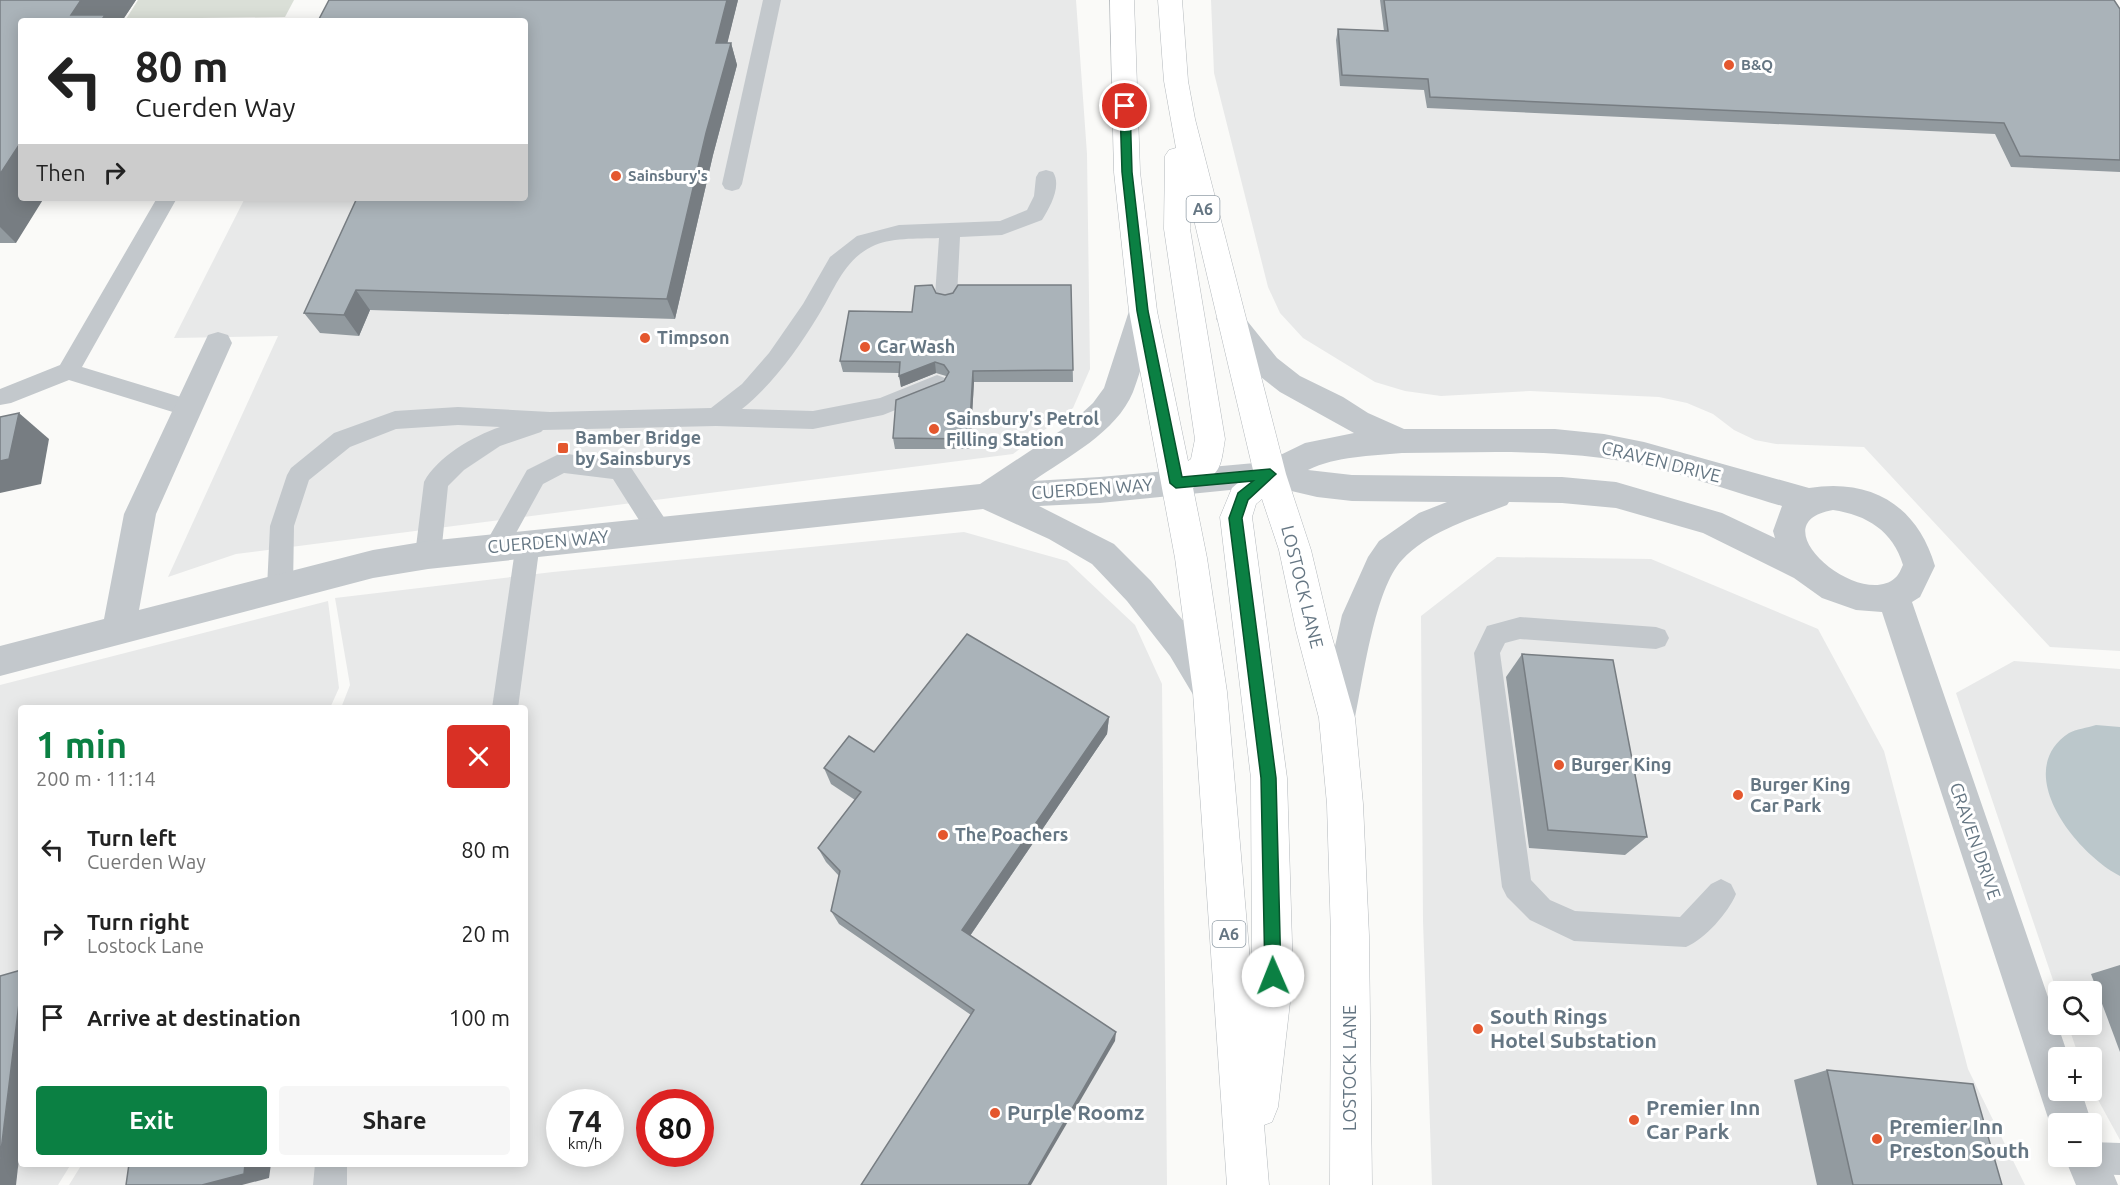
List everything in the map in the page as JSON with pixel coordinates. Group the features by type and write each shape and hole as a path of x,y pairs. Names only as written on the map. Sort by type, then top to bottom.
{"highway":[{"name":"A6","path":"1122,0 1127,172 1143,311 1191,558 1210,692 1248,1181"},
{"name":"LOSTOCK LANE","path":"1170,0 1178,99 1230,319 1270,474 1295,550 1336,718 1345,804 1350,936 1351,1185"},
{"path":"1173,40 1187,0"},
{"path":"1176,483 1205,466 1210,439 1178,229 1178,99"},
{"path":"1248,1181 1273,976 1269,778 1236,518 1243,497 1270,474"}],"street":[{"name":"CUERDEN WAY","path":"986,496 1072,438 1104,411 1118,392 1143,311"},
{"name":"CRAVEN DRIVE","path":"1230,319 1267,366 1290,384 1402,441"},
{"path":"118,632 141,514 218,343"},
{"name":"CRAVEN DRIVE","path":"1270,474 1316,452 1351,445 1402,441 1555,441 1604,446 1644,454 1809,501"},
{"name":"CUERDEN WAY","path":"0,661 373,564 428,555 496,546 660,532 986,496 1100,490 1270,474"},
{"path":"1270,474 1352,489 1562,490 1616,495 1711,522 1806,568 1834,588 1856,596 1878,598 1893,596 1908,587 1918,566 1914,549 1904,531 1894,520 1854,500 1833,497 1809,501 1793,516 1789,531 1794,551 1806,568"},
{"path":"1336,718 1359,615 1380,567 1390,552 1430,522 1512,490"},
{"name":"CUERDEN WAY","path":"986,496 1060,530 1103,554 1139,591 1182,645 1210,692"},
{"name":"CRAVEN DRIVE","path":"1893,596 2048,1056"}],"lane":[{"path":"732,184 772,0"},
{"path":"716,417 750,390 777,359 811,309 837,262 864,241 899,232 1002,228 1035,214 1044,196 1046,177"},
{"path":"3,397 68,371 165,201"},
{"path":"946,296 950,231"},
{"path":"68,371 189,408"},
{"path":"280,588 282,526 298,475 342,440 394,420 458,416 550,421 716,417 813,420 883,406 937,384"},
{"path":"428,555 436,482 456,463 492,439 550,421"},
{"path":"496,546 535,477 561,463 620,470 660,532"},
{"path":"505,705 528,543"},
{"path":"1656,638 1520,628 1496,634 1486,653 1517,887 1540,910 1574,926 1686,932 1721,894"},
{"path":"330,1185 331,1167"}],"shaded area":[{"path":"138,0 294,0 285,17 127,18"},
{"path":"346,0 1076,0 1087,154 1090,369 1073,408 1013,454 236,554 168,577 278,336 174,338 243,201 528,201 528,18 499,18"},
{"path":"1211,0 2105,0 2120,23 2120,651 2050,647 1864,447 1776,444 1755,440 1734,430 1713,414 1687,403 1659,397 1530,391 1441,396 1405,391 1375,382 1303,338 1280,313 1268,287 1214,73"},
{"path":"964,532 1067,561 1135,625 1162,684 1167,1185 69,1185 80,1167 528,1167 528,705 342,705 350,685 335,598 553,572"},
{"path":"1497,557 1651,559 1818,629 1884,751 1968,1069 2025,1185 1432,1185 1423,921 1421,616"},
{"path":"328,601 339,688 331,705 18,705 18,1167 69,1167 58,1185 0,1185 0,685"},
{"path":"2014,661 2120,669 2120,1140 2099,1101 2102,1101 2102,1047 2076,1047 2071,1035 2102,1035 2102,981 2053,981 1956,693"},
{"path":"2096,725 2120,727 2120,876 2086,850 2069,831 2056,811 2048,790 2046,769 2052,749 2069,733"}],"building":[{"path":"0,0 81,0 71,15 105,15 103,18 18,18 18,147 0,174"},
{"name":"Sainsbury's","path":"329,0 727,0 716,43 731,43 706,133 667,299 356,290 344,315 304,313 356,201 528,201 528,18 320,18"},
{"name":"B&Q","path":"1384,0 2114,0 2120,9 2120,160 2020,156 2004,123 1430,97 1428,79 1342,75 1338,29 1388,31"},
{"path":"932,285 936,293 945,295 953,293 958,285 1071,285 1073,370 973,371 969,439 893,438 896,400 944,381 949,372 944,365 935,362 899,376 900,362 840,361 849,311 912,312 915,286"},
{"path":"19,413 9,459 0,461 0,417"},
{"path":"967,634 1109,717 962,930 1116,1032 1028,1185 861,1185 974,1010 831,911 840,871 818,848 861,792 824,768 849,736 874,752"},
{"name":"Burger King","path":"1522,654 1613,660 1647,837 1548,830"},
{"path":"18,971 18,1012 0,1159 0,976"},
{"name":"Premier Inn Preston South","path":"1827,1070 1973,1084 2002,1185 1853,1185"},
{"path":"129,1167 245,1167 244,1174 202,1185 126,1185"}],"place":[{"name":"B&Q","path":"1729,65"},
{"name":"Sainsbury's","path":"616,176"},
{"name":"Timpson","path":"645,338"},
{"name":"Car Wash","path":"865,347"},
{"name":"Sainsbury's Petrol Filling Station","path":"934,429"},
{"name":"Bamber Bridge by Sainsburys","path":"563,448"},
{"name":"Burger King","path":"1559,765"},
{"name":"Burger King Car Park","path":"1738,795"},
{"name":"The Poachers","path":"943,835"},
{"name":"South Rings Hotel Substation","path":"1478,1029"},
{"name":"Purple Roomz","path":"995,1113"},
{"name":"Premier Inn Car Park","path":"1634,1120"},
{"name":"Premier Inn Preston South","path":"1877,1139"}],"route":[{"path":"1125,106 1127,172 1143,311 1176,483 1270,474 1243,497 1236,518 1269,778 1273,976"}]}
